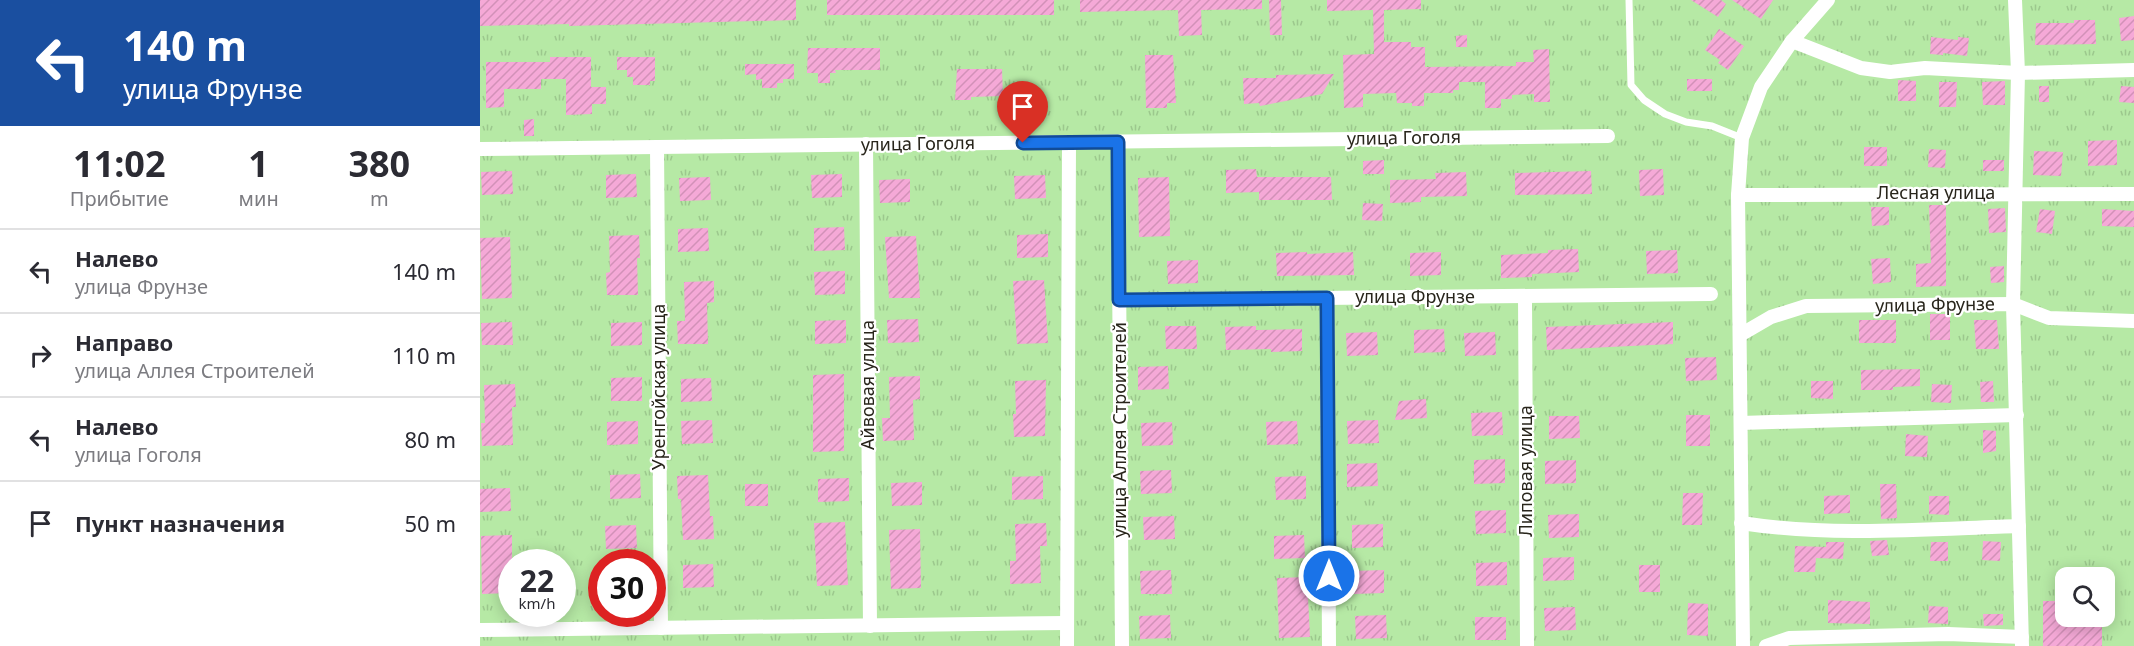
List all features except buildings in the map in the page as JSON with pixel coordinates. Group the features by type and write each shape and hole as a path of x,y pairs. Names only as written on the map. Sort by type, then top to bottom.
{"street":[{"path":"1743,646 1738,195 1742,138 1761,87 1792,41 1828,0"},
{"path":"1766,646 1790,638 1948,634 2022,641 2013,304 2018,73 2015,0"},
{"path":"1792,41 1861,68 1890,72 1925,68 1963,68 2018,73 2134,70"},
{"name":"улица Гоголя","path":"480,148 1608,136"},
{"path":"1067,646 1069,142"},
{"name":"улица Аллея Строителей","path":"1118,142 1122,646"},
{"name":"Айвовая улица","path":"866,144 870,626"},
{"name":"Уренгойская улица","path":"657,147 661,628"},
{"name":"Лесная улица","path":"1738,195 2134,194"},
{"name":"улица Фрунзе","path":"1119,300 1711,294"},
{"name":"Липовая улица","path":"1525,296 1527,646"},
{"path":"1327,298 1329,646"},
{"name":"улица Фрунзе","path":"1740,335 1771,317 1806,306 2013,304 2049,318 2134,321"},
{"path":"1741,423 2017,415"},
{"path":"1741,523 1783,530 2019,526"},
{"path":"480,630 1066,623"}],"lane":[{"path":"1629,0 1631,85 1644,100 1665,114 1686,122 1712,126 1742,138"}],"green space":[{"path":"480,0 2134,0 2134,646 480,646"}],"route":[{"path":"1023,143 1118,142 1119,300 1327,298 1329,576"}]}
